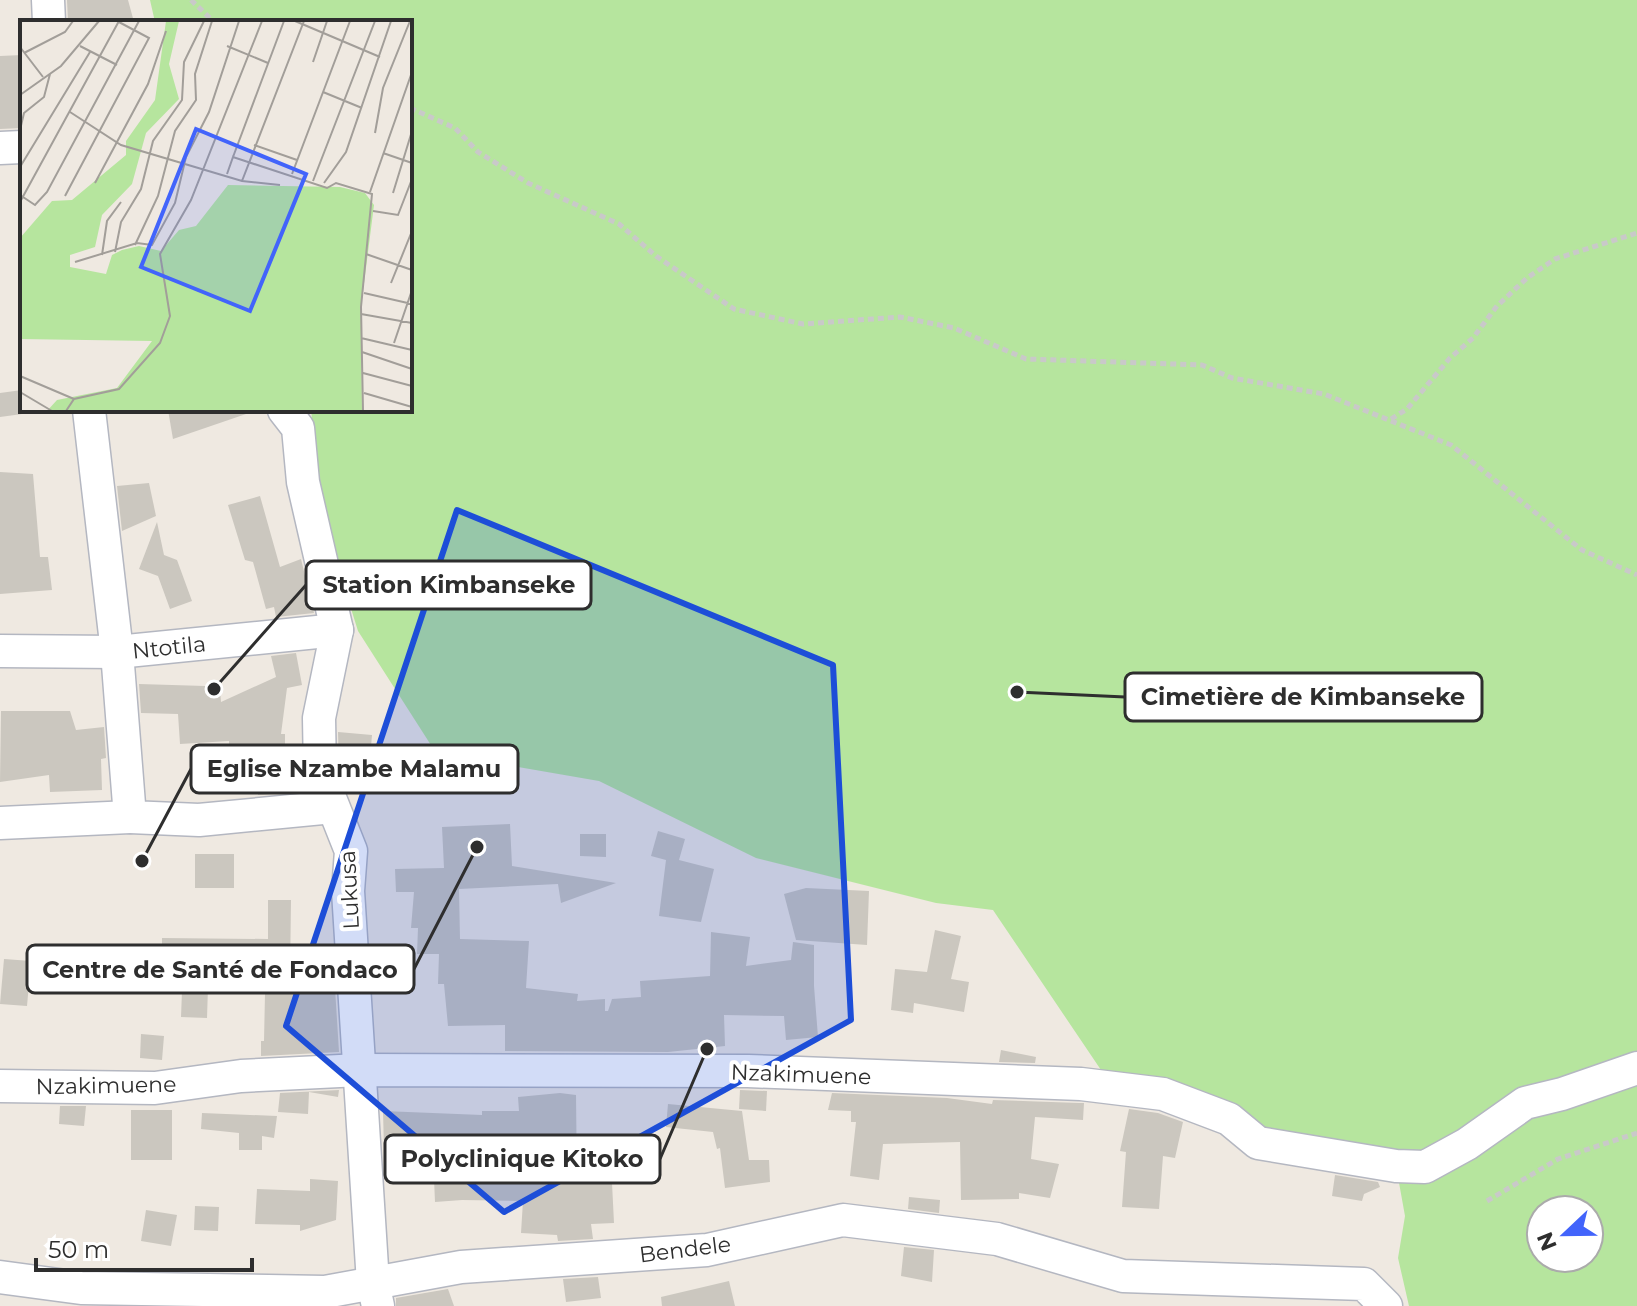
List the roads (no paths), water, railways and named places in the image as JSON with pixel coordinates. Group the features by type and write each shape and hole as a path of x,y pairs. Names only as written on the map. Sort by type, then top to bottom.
{"street":[{"path":"48,0 49,20"},
{"path":"0,148 20,147"},
{"path":"89,412 117,652 130,817"},
{"path":"286,412 298,428 303,482 337,630"},
{"name":"Ntotila","path":"0,651 117,652 337,630"},
{"name":"Lukusa","path":"337,630 319,718 320,773 351,851 348,891 376,1294"},
{"path":"0,823 130,817 199,820 333,807"},
{"name":"Nzakimuene","path":"0,1086 155,1088 241,1076 360,1070 748,1071 1081,1084 1163,1094 1229,1119 1258,1143 1396,1166 1425,1167 1467,1144 1525,1103 1562,1094 1637,1068"},
{"name":"Bendele","path":"0,1277 81,1288 376,1294 461,1267 707,1250 843,1220 997,1239 1123,1276 1375,1295"}],"place":[{"name":"Station Kimbanseke","path":"214,689"},
{"name":"Cimetière de Kimbanseke","path":"1017,692"},
{"name":"Centre de Santé de Fondaco","path":"477,847"},
{"name":"Eglise Nzambe Malamu","path":"142,861"},
{"name":"Polyclinique Kitoko","path":"707,1049"}]}
